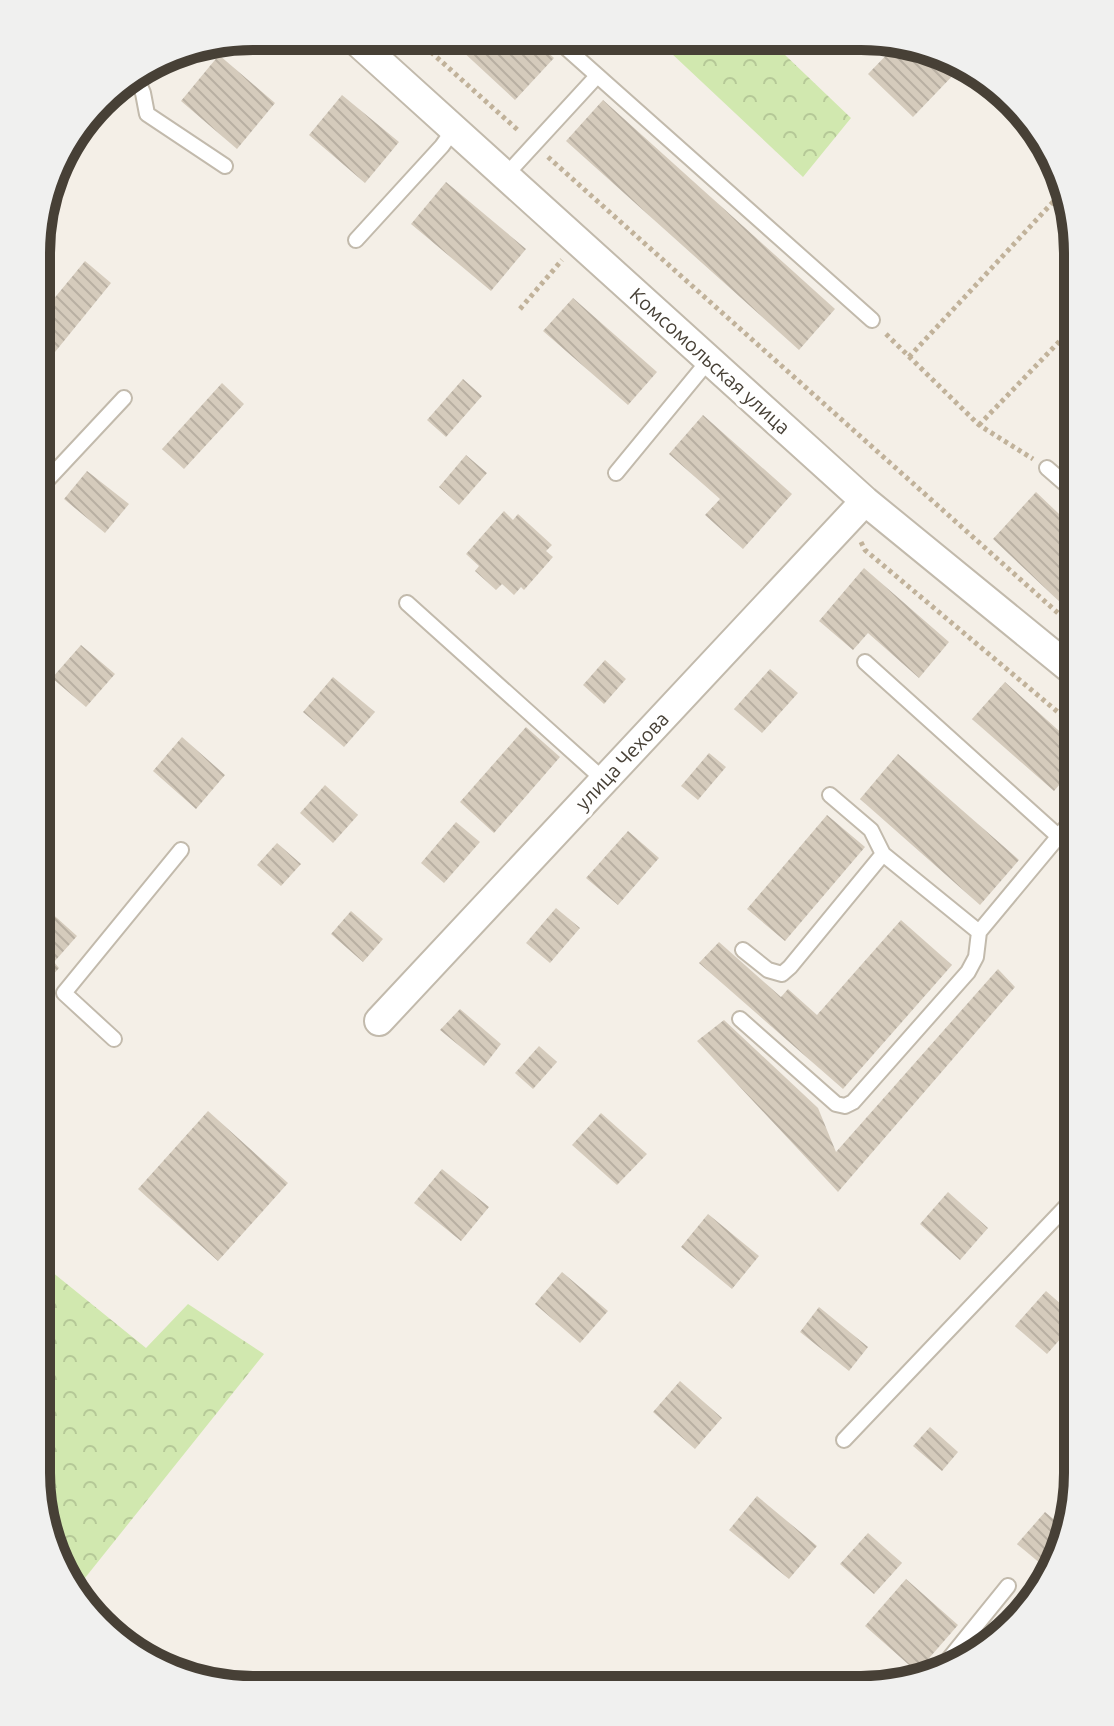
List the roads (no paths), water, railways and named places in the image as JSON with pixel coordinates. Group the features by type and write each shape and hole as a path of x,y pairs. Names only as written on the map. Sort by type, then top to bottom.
{"street":[{"name":"Комсомольская улица","path":"367,50 865,501 1064,664"},
{"name":"улица Чехова","path":"379,1021 865,501"}],"lane":[{"path":"568,50 872,320"},
{"path":"505,176 597,76"},
{"path":"139,84 147,114 225,166"},
{"path":"356,240 454,129"},
{"path":"616,473 709,360"},
{"path":"50,477 124,398"},
{"path":"1047,468 1064,483"},
{"path":"407,603 604,780"},
{"path":"865,662 1064,842"},
{"path":"830,795 871,830 883,854 979,932"},
{"path":"740,1019 836,1104 845,1106 853,1102 968,972 976,957 979,932 1064,830"},
{"path":"114,1039 64,993 181,850"},
{"path":"743,950 768,970 782,974 883,854"},
{"path":"844,1440 1064,1209"},
{"path":"953,1654 1008,1586"}]}
